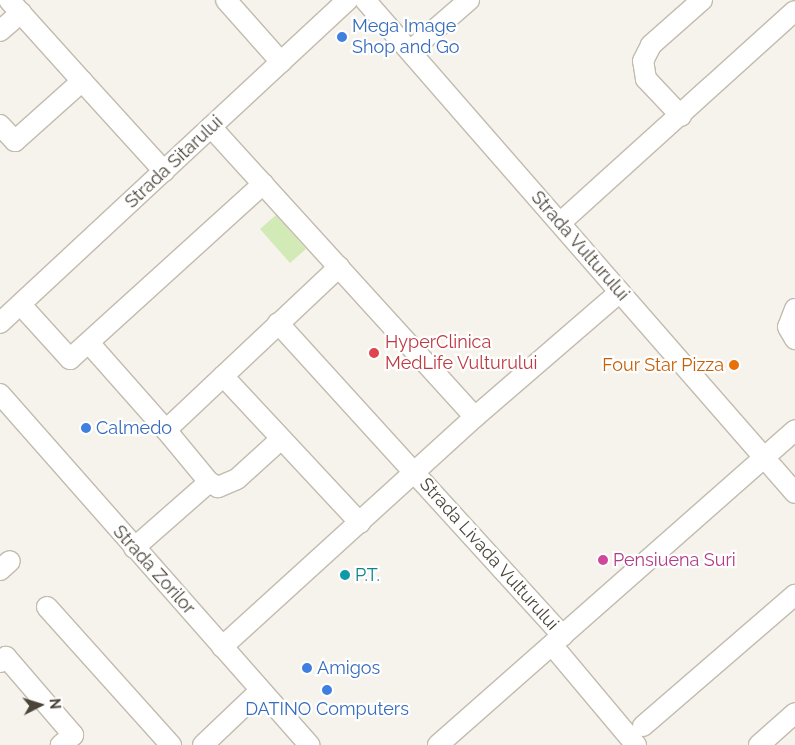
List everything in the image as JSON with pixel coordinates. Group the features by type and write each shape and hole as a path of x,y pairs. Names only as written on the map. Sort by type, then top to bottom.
{"street":[{"path":"226,0 281,62"},
{"name":"Strada Sitarului","path":"0,323 348,0"},
{"name":"Strada Vulturului","path":"365,0 795,493"},
{"path":"410,51 469,0"},
{"path":"680,116 646,79 643,61 651,45 702,0"},
{"path":"0,31 15,7 164,171"},
{"path":"560,223 795,11"},
{"path":"0,125 15,141 82,81"},
{"path":"211,127 475,417"},
{"path":"21,305 70,360 263,184"},
{"path":"166,430 338,267"},
{"name":"Strada Livada Vulturului","path":"222,647 475,417 620,292"},
{"path":"795,309 788,326 795,339"},
{"name":"Strada Livada Vulturului","path":"278,323 416,472 557,640 636,745"},
{"path":"88,343 166,430 209,482 218,487 228,485 280,440"},
{"path":"223,376 280,440 360,522"},
{"name":"Strada Zorilor","path":"0,394 309,745"},
{"path":"438,745 795,430"},
{"path":"134,548 209,482"},
{"path":"643,726 795,594"},
{"path":"47,607 171,745"},
{"path":"0,662 6,657 73,734 61,745"},
{"path":"203,745 260,691"},
{"path":"759,745 795,712"}],"green space":[{"path":"276,215 306,249 290,263 260,229"}],"place":[{"name":"Mega Image Shop and Go","path":"342,37"},
{"name":"HyperClinica MedLife Vulturului","path":"374,353"},
{"name":"Four Star Pizza","path":"734,365"},
{"name":"Calmedo","path":"86,428"},
{"name":"Pensiuena Suri","path":"603,560"},
{"name":"P.T.","path":"345,575"},
{"name":"Amigos","path":"307,668"},
{"name":"DATINO Computers","path":"327,690"}]}
